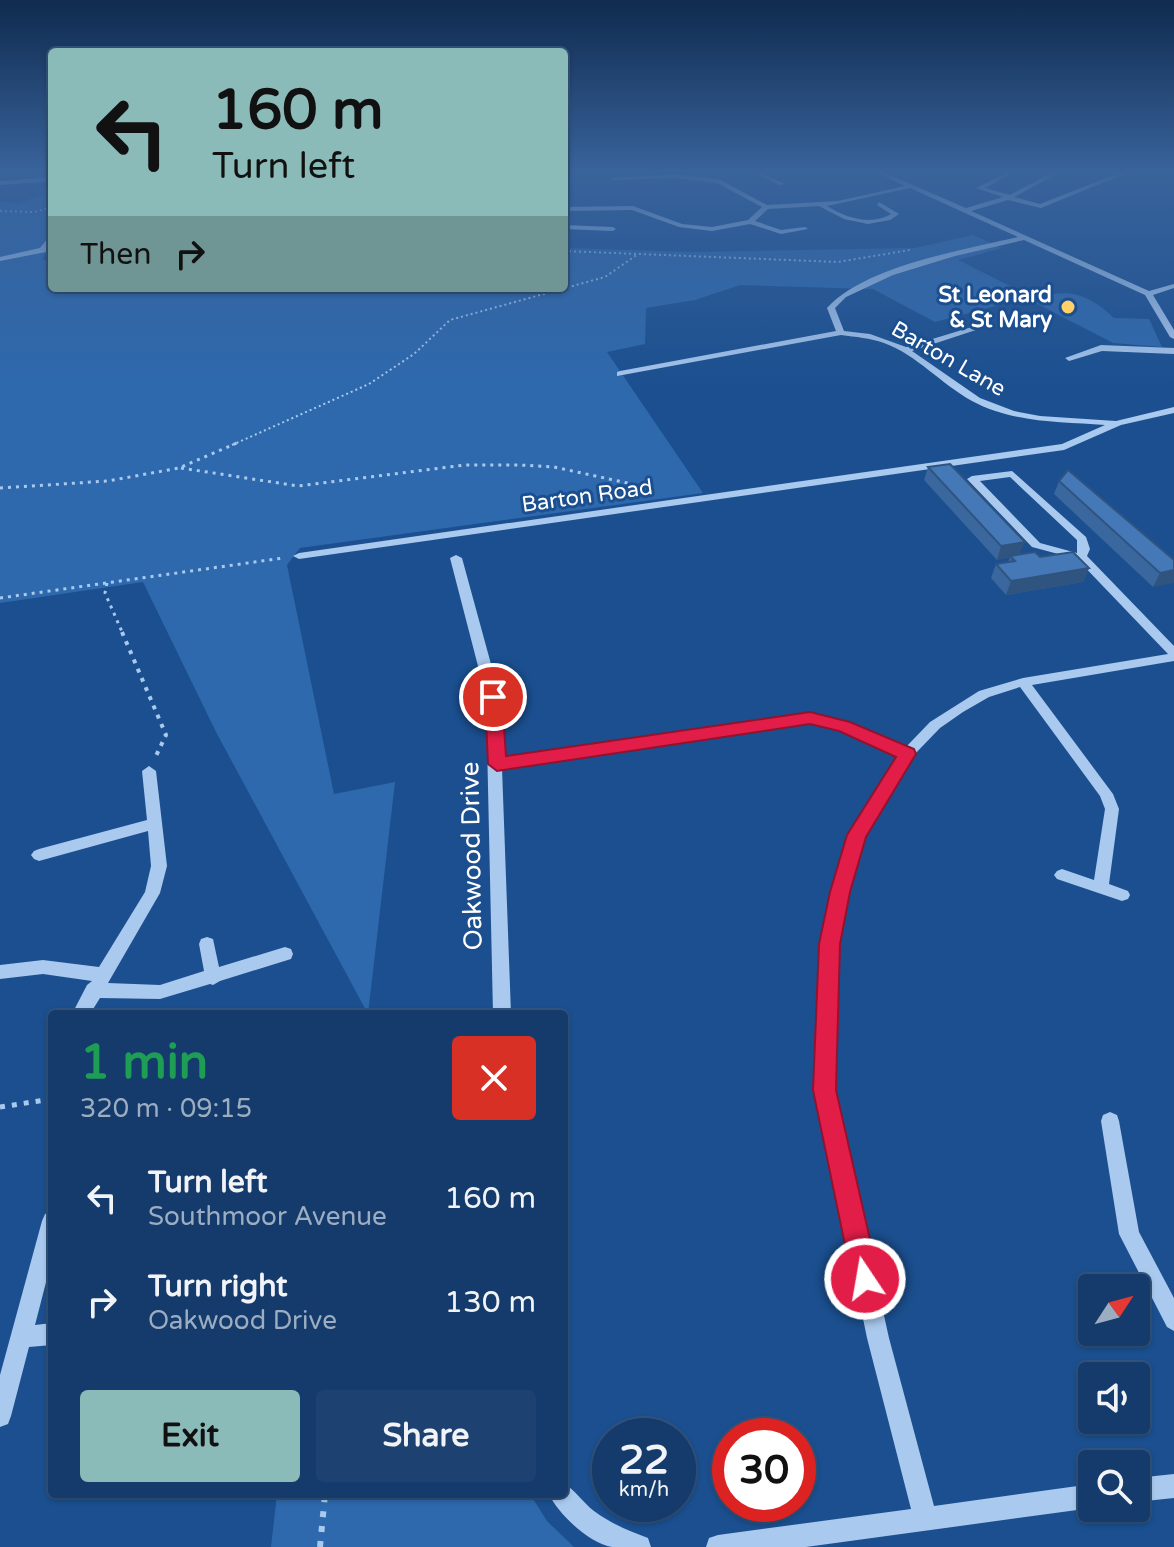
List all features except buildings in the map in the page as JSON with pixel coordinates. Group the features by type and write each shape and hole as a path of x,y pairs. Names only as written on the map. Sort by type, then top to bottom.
{"street":[{"path":"0,259 43,250 46,244"},
{"path":"841,333 831,308 835,301 871,282 921,263 998,244"},
{"path":"1042,244 1148,294 1174,337"},
{"path":"1148,294 1174,286"},
{"path":"906,350 982,325"},
{"name":"Barton Lane","path":"620,374 841,333 877,337 906,350 970,396 1000,410 1118,423"},
{"path":"1069,358 1101,348 1174,351"},
{"name":"Barton Road","path":"299,556 1064,447 1118,423 1174,410"},
{"path":"1081,557 1084,549 1082,539 1012,474 972,479 1036,545 1051,552 1081,557 1174,655"},
{"path":"1039,558 1051,552"},
{"name":"Oakwood Drive","path":"456,558 493,697 502,1010"},
{"path":"925,1516 878,1338 825,1090 830,944 840,892 857,835 907,754 935,725 984,694 1023,682 1174,655"},
{"path":"1023,682 1106,794 1112,809 1101,888"},
{"path":"497,764 810,718 843,726 907,754"},
{"path":"83,1010 152,893 159,866 149,771"},
{"path":"39,855 154,824"},
{"path":"1062,875 1122,895"},
{"path":"207,944 213,978"},
{"path":"0,972 43,967 97,983 160,992 285,954"},
{"path":"1110,1121 1129,1234 1174,1320"},
{"path":"0,1416 48,1236"},
{"path":"21,1337 48,1334"},
{"path":"1150,1489 1174,1486"},
{"path":"564,1498 607,1535 639,1547"},
{"path":"718,1547 925,1516 1078,1498"}],"path":[{"path":"568,251 838,262 910,250"},
{"path":"568,287 605,277 638,254"},
{"path":"0,488 108,481 179,468 369,384 414,354 450,320 551,292"},
{"path":"179,468 298,486 465,465 520,465 554,467 658,490"},
{"path":"0,598 299,556"},
{"path":"107,583 105,593 166,735 149,771"},
{"path":"0,1107 48,1100"},
{"path":"320,1547 325,1498"}],"shaded area":[{"path":"0,244 48,244 42,260 48,260 48,292 568,292 568,248 694,252 994,244 1002,248 958,260 1021,294 1069,293 1097,304 1114,318 1149,319 1162,347 1113,343 1026,298 935,322 873,289 740,285 695,300 646,308 645,344 607,352 703,493 300,548 287,565 334,794 395,782 368,1010 216,732 143,582 0,603"},
{"path":"277,1498 533,1498 547,1521 574,1547 271,1547"}],"place":[{"name":"St Leonard & St Mary","path":"1068,307"}],"route":[{"path":"493,697 497,764 810,718 843,726 907,754 857,835 840,892 830,944 825,1090 865,1279"}]}
